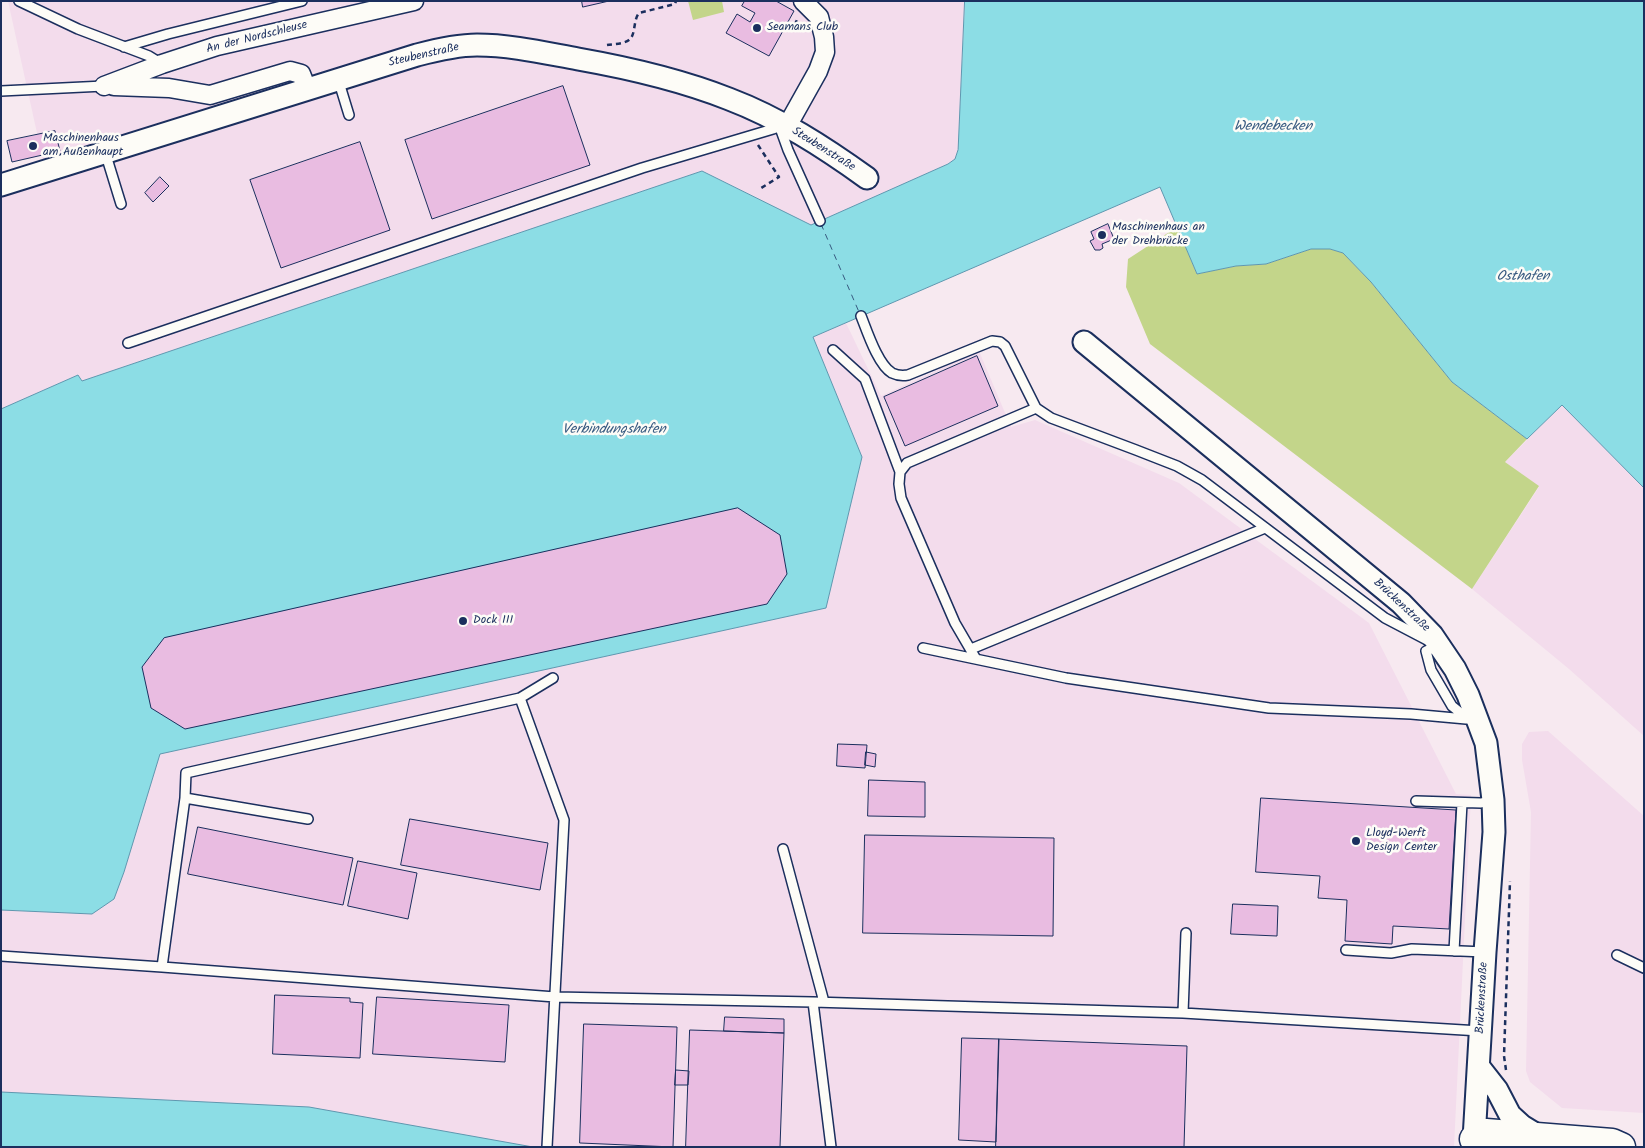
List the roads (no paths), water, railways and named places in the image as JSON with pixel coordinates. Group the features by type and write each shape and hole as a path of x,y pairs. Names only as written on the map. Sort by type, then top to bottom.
{"main road":[{"path":"1480,1143 1486,1133 1612,1143 1621,1147"}],"street":[{"name":"An der Nordschleuse","path":"104,86 217,46 414,1"},
{"path":"779,123 790,121 797,111 818,71 825,52 824,37 819,17 803,1"},
{"name":"Steubenstraße","path":"1,185 417,55 446,48 475,45 508,46 588,61 661,77 729,99 822,146 867,178"},
{"name":"An der Nordschleuse","path":"104,86 169,88 210,95 290,72 301,74 307,89"},
{"name":"Brückenstraße","path":"1084,342 1401,603 1432,635 1455,668 1472,719 1486,743 1493,800 1494,832 1480,1031 1480,1143"},
{"path":"1479,1067 1496,1090 1510,1115 1522,1126 1540,1137"}],"lane":[{"path":"19,1 78,29 148,56 162,64"},
{"path":"124,47 168,34 302,1"},
{"path":"338,79 349,115"},
{"name":"An der Nordschleuse","path":"1,91 104,86"},
{"path":"128,343 642,168 773,129 779,123"},
{"path":"779,123 781,134 820,221"},
{"path":"105,152 121,204"},
{"path":"861,316 882,364 890,372 899,376 908,375 992,341 1000,342 1005,346 1036,408 1051,418 1177,466 1208,485 1385,618 1440,646"},
{"path":"833,350 865,379 900,472 901,498 955,623 976,659"},
{"path":"900,472 907,463 1036,408"},
{"path":"971,649 1265,528"},
{"path":"923,648 1066,678 1269,708 1411,714 1472,719"},
{"path":"162,968 185,798 186,773 520,698 553,678"},
{"path":"520,698 564,820 547,1147"},
{"path":"185,798 308,819"},
{"path":"1416,801 1481,803 1493,800"},
{"path":"1454,951 1462,802"},
{"path":"783,849 824,1002"},
{"path":"1183,1013 1186,933"},
{"path":"1346,950 1391,953 1412,949 1485,952"},
{"path":"1617,955 1644,968"},
{"path":"1,956 555,997 824,1002 1183,1013 1480,1031"},
{"path":"814,1002 830,1147"}],"water":[{"name":"Verbindungshafen","path":"965,1 1644,1 1644,488 1562,405 1527,439 1452,382 1371,282 1343,253 1330,249 1311,249 1266,264 1236,266 1197,274 1160,187 813,337 862,457 826,608 160,754 114,899 92,914 1,910 1,409 78,375 82,381 702,171 811,225 948,164 955,159 958,150"},
{"path":"1,1092 309,1107 533,1147 1,1147"}],"place":[{"name":"Seamans Club","path":"757,28"},
{"name":"Maschinenhaus am Außenhaupt","path":"33,146"},
{"name":"Maschinenhaus an der Drehbrücke","path":"1102,235"},
{"name":"Dock III","path":"463,621"},
{"name":"Lloyd-Werft Design Center","path":"1356,841"}],"water label":[{"name":"Wendebecken","path":"1273,128"},
{"name":"Osthafen","path":"1523,278"}]}
